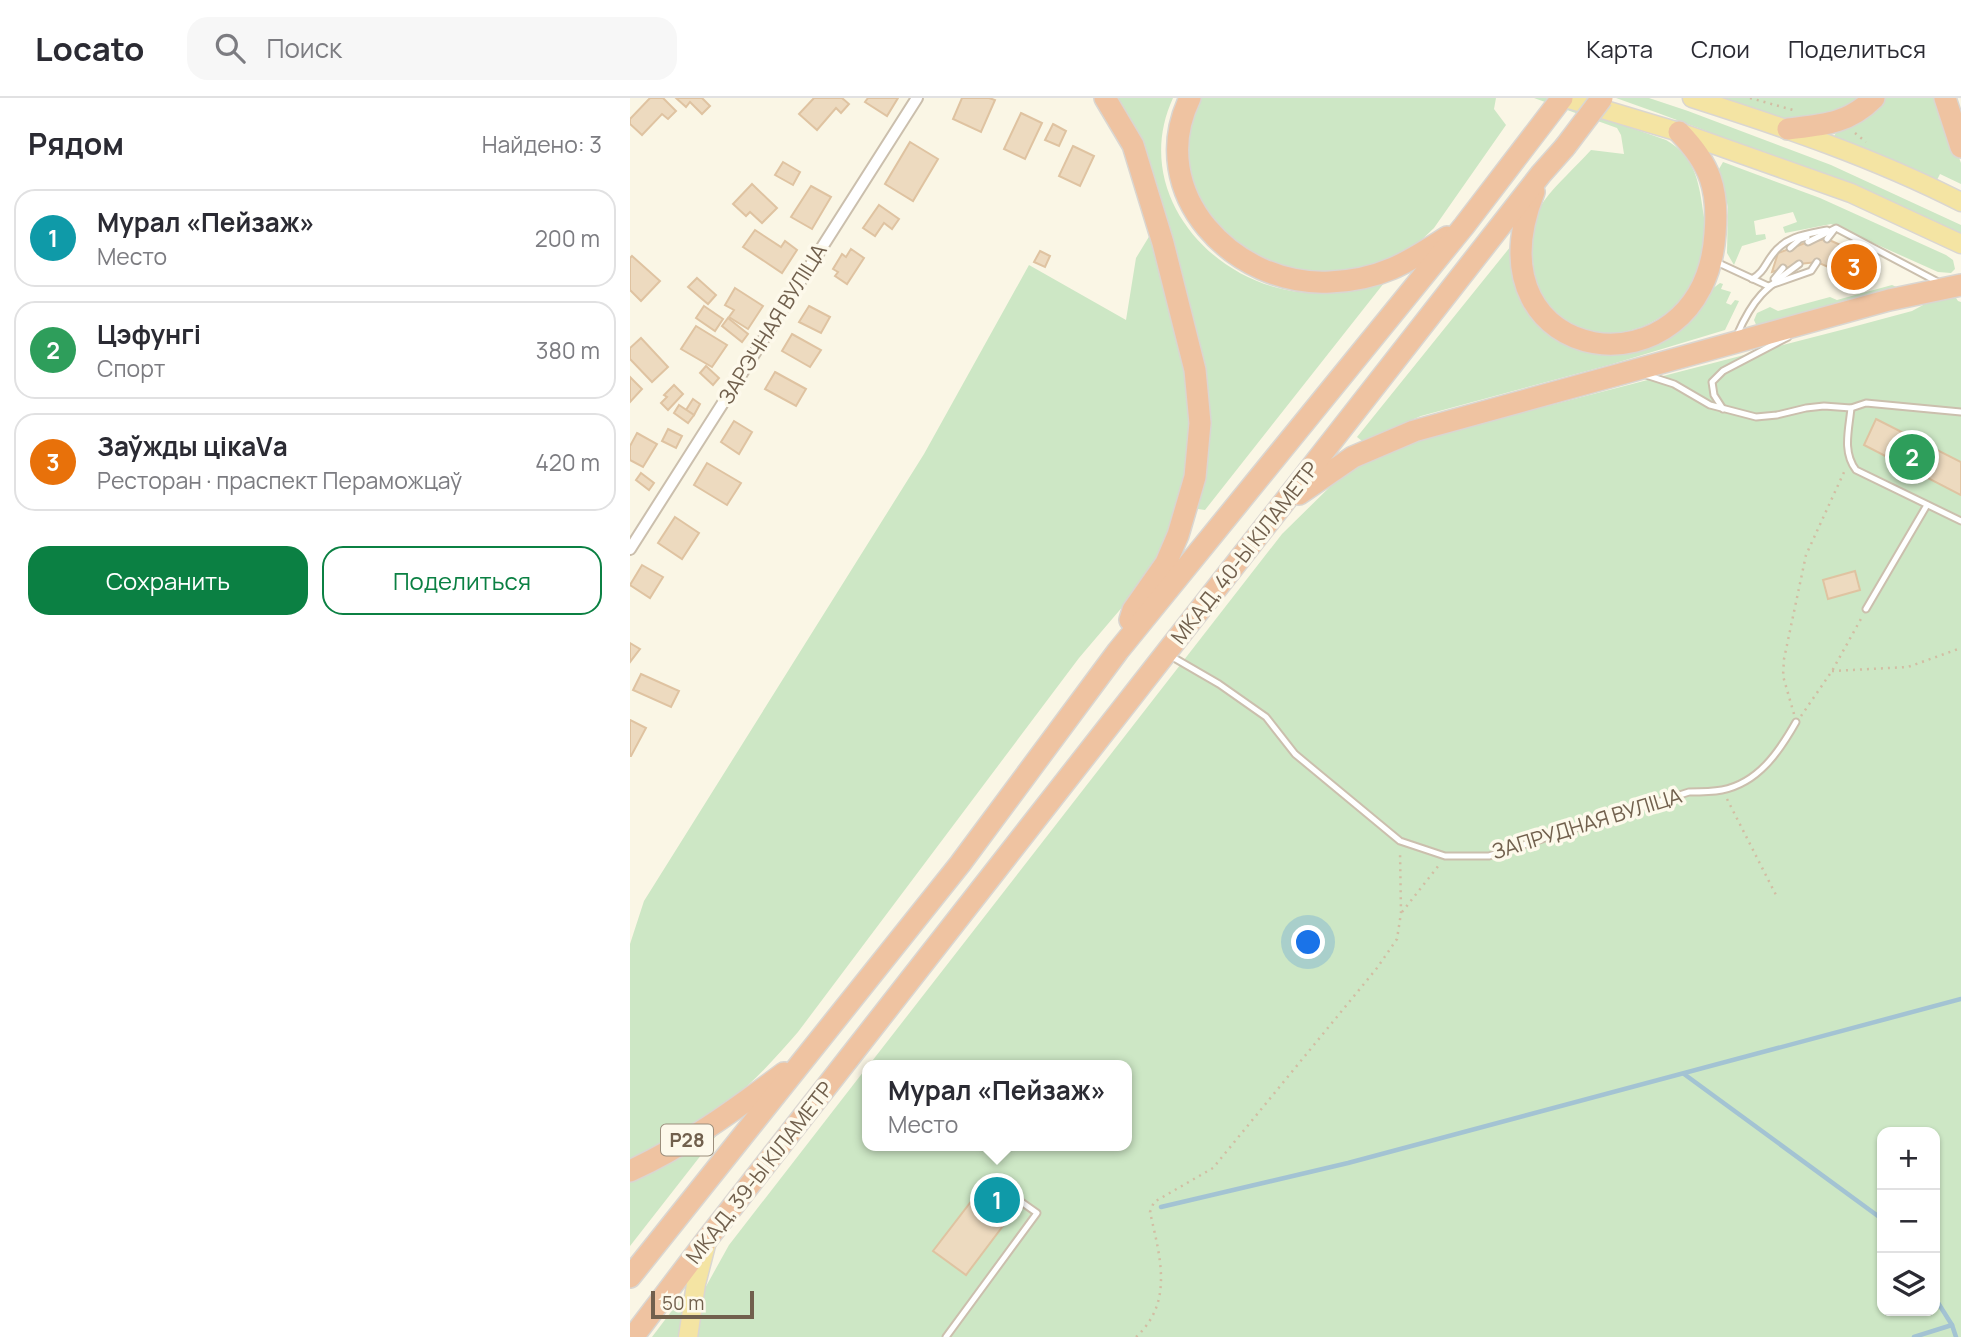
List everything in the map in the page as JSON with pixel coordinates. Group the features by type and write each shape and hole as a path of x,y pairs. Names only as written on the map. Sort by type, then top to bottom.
{"highway":[{"path":"1105,98 1133,145 1163,243 1193,359 1200,424 1195,477 1178,535 1166,563 1133,610 1118,652"},
{"path":"1190,98 1177,145 1182,185 1191,205 1216,239 1251,265 1301,281 1357,279 1407,263 1464,226"},
{"name":"МКАД, 40-Ы КІЛАМЕТР","path":"860,990 960,864 1118,652 1464,226 1564,98"},
{"name":"МКАД, 40-Ы КІЛАМЕТР","path":"888,1009 1602,98"},
{"path":"1792,120 1840,121 1863,109 1874,98"},
{"path":"1945,98 1961,147"},
{"path":"1541,174 1528,208 1521,249 1529,292 1539,311 1554,327 1572,337 1615,345 1638,340 1661,330 1697,298 1712,260 1716,227 1712,182 1697,151 1679,132"},
{"path":"1283,504 1353,457 1414,431 1889,300 1954,286"},
{"name":"МКАД, 39-Ы КІЛАМЕТР","path":"630,1277 860,990"},
{"name":"МКАД, 39-Ы КІЛАМЕТР","path":"633,1337 888,1009"},
{"name":"Р28","path":"630,1171 688,1139 741,1105 808,1055"}],"main road":[{"path":"1564,98 1679,132 1851,193 1961,244"},
{"path":"1692,98 1792,120 1961,202"},
{"path":"688,1337 696,1284 708,1238"}],"street":[{"name":"ЗАРЭЧНАЯ ВУЛІЦА","path":"630,550 917,98"}],"lane":[{"path":"1752,279 1762,273 1772,255 1783,243 1798,236 1836,228 1954,286"},
{"path":"1827,239 1836,228"},
{"path":"1808,242 1836,228"},
{"path":"1790,248 1801,239 1836,228"},
{"path":"1712,260 1768,286 1811,271 1817,262"},
{"path":"1768,286 1799,264"},
{"path":"1733,344 1748,309 1783,268"},
{"path":"1723,409 1711,387 1712,382 1723,371 1822,319"},
{"path":"1630,371 1674,384 1710,405 1756,416 1824,406 1851,408 1866,403 1961,412"},
{"path":"1851,408 1847,449 1849,461 1856,470 1961,522"},
{"path":"1867,609 1927,505"},
{"name":"ЗАПРУДНАЯ ВУЛІЦА","path":"1167,653 1219,684 1266,717 1296,754 1400,841 1445,856 1489,856 1689,793 1722,790 1750,780 1781,750 1796,722"},
{"path":"946,1337 1037,1213 996,1184"}],"path":[{"path":"1750,98 1792,120"},
{"path":"1840,121 1867,142"},
{"path":"1796,722 1783,676 1784,659 1806,555 1849,461"},
{"path":"1796,722 1832,671 1867,609"},
{"path":"1832,671 1908,667 1961,648"},
{"path":"1722,790 1776,895"},
{"path":"1136,1337 1150,1324 1159,1302 1162,1284 1150,1212 1154,1202 1213,1168 1377,968 1397,939 1401,913 1400,841"},
{"path":"1401,913 1445,856"}],"green space":[{"path":"1114,98 1173,98 1163,132 1162,165 1170,196 1186,225 1208,250 1235,270 1265,284 1310,293 1384,283 1205,510 1198,509 1198,500 1207,445"},
{"path":"1199,98 1496,98 1494,109 1506,125 1434,228 1412,249 1394,260 1323,279 1245,260 1186,187 1190,116"},
{"path":"1534,98 1546,98 1666,140 1684,155 1690,164 1698,183 1704,217 1702,257 1692,287 1676,305 1659,318 1621,332 1601,333 1583,329 1565,321 1550,307 1538,288 1534,276 1532,239 1534,223 1544,201 1591,150 1624,154 1617,128"},
{"path":"1616,98 1649,98 1831,165 1961,225 1961,236 1790,164"},
{"path":"1714,98 1865,98 1853,107 1801,122 1773,117"},
{"path":"1885,98 1937,98 1961,163 1961,184 1940,174 1936,182 1833,138 1837,131 1872,111"},
{"path":"1723,162 1820,198 1946,255 1953,260 1955,269 1951,273 1938,272 1831,224 1785,233 1783,227 1797,222 1793,212 1754,221 1756,235 1765,234 1766,239 1742,246 1734,265 1727,253 1728,207 1719,169"},
{"path":"1150,235 1185,363 1190,420 1185,479 1173,534 1141,585 1079,658 798,1032 759,1075 733,1098 696,1123 630,1159 630,944 644,901 924,454 1029,265 1126,320 1136,258"},
{"path":"1515,241 1543,327 1565,343 1589,351 1663,339 1697,312 1712,289 1720,283 1723,284 1721,289 1731,292 1726,303 1731,305 1735,300 1739,301 1725,330 1609,365 1421,416 1362,441 1357,437"},
{"path":"1892,285 1901,289 1758,329 1754,320 1757,313 1770,307 1778,311 1830,297 1837,300"},
{"path":"1952,292 1961,302 1961,1337 696,1337 704,1290 729,1245 862,1073 862,1151 1132,1151 1132,1060 873,1060 1282,534 1343,474 1400,444 1912,311"},
{"path":"723,1127 630,1246 630,1177"},
{"path":"686,1292 680,1337 652,1337"}],"building":[{"path":"650,98 663,98 676,111 668,119 662,114 642,135 630,124 630,119"},
{"path":"676,98 702,98 710,106 702,114 690,102 686,107"},
{"path":"814,98 842,98 849,104 841,113 836,108 817,130 799,114"},
{"path":"868,98 898,98 887,116 865,102"},
{"path":"962,98 995,100 981,132 953,119"},
{"path":"1021,113 1042,123 1025,159 1004,149"},
{"path":"1053,124 1066,131 1059,146 1045,140"},
{"path":"910,142 938,159 913,201 885,184"},
{"path":"1073,146 1094,156 1080,186 1059,176"},
{"path":"783,162 800,172 793,185 775,175"},
{"path":"752,184 777,208 762,223 750,212 746,216 733,204"},
{"path":"811,186 831,197 812,229 791,217"},
{"path":"879,205 899,219 892,229 884,223 875,236 863,228"},
{"path":"755,230 781,247 785,241 797,250 782,273 743,247"},
{"path":"1827,239 1845,247 1835,270 1817,262 1772,272 1778,253 1808,242"},
{"path":"1846,246 1877,260 1864,288 1833,274"},
{"path":"851,249 864,258 847,284 835,276 838,272 833,269 842,254 846,257"},
{"path":"1040,251 1050,256 1045,267 1034,262"},
{"path":"632,256 660,281 641,301 630,290"},
{"path":"697,278 716,295 708,304 688,287"},
{"path":"735,288 763,306 748,329 729,317 734,310 725,305"},
{"path":"704,306 723,319 715,331 696,318"},
{"path":"809,306 830,317 821,333 799,322"},
{"path":"728,318 748,334 742,342 722,326"},
{"path":"696,326 727,345 712,367 681,349"},
{"path":"792,334 821,350 810,367 782,351"},
{"path":"641,338 668,367 652,382 630,359 630,348"},
{"path":"706,366 719,378 713,385 700,373"},
{"path":"775,372 806,389 796,406 765,389"},
{"path":"630,377 642,389 630,402"},
{"path":"674,385 683,394 668,410 661,403 667,397 664,395"},
{"path":"693,399 700,404 694,415 686,410"},
{"path":"679,405 694,415 688,423 674,413"},
{"path":"1876,419 1961,462 1961,495 1864,445"},
{"path":"734,421 752,432 739,454 721,442"},
{"path":"668,429 682,436 676,448 662,441"},
{"path":"637,433 657,444 643,467 630,460 630,446"},
{"path":"707,463 741,483 727,505 694,485"},
{"path":"641,473 654,483 649,490 636,480"},
{"path":"675,517 699,533 682,559 658,543"},
{"path":"642,565 663,577 650,598 630,585"},
{"path":"1855,571 1860,590 1828,599 1823,580"},
{"path":"630,643 640,649 630,662"},
{"path":"641,674 679,691 671,707 633,690"},
{"path":"630,720 646,728 631,756 630,756"},
{"path":"983,1186 1015,1210 966,1275 933,1251"}],"waterway":[{"path":"1161,1207 1348,1163 1961,999"},
{"path":"1684,1074 1877,1215"},
{"path":"1940,1306 1956,1337"},
{"path":"1914,1337 1952,1325"}],"place":[{"name":"Заўжды цікаVа","path":"1854,267"},
{"name":"Цэфунгі","path":"1912,457"},
{"name":"Мурал «Пейзаж»","path":"997,1200"}]}
